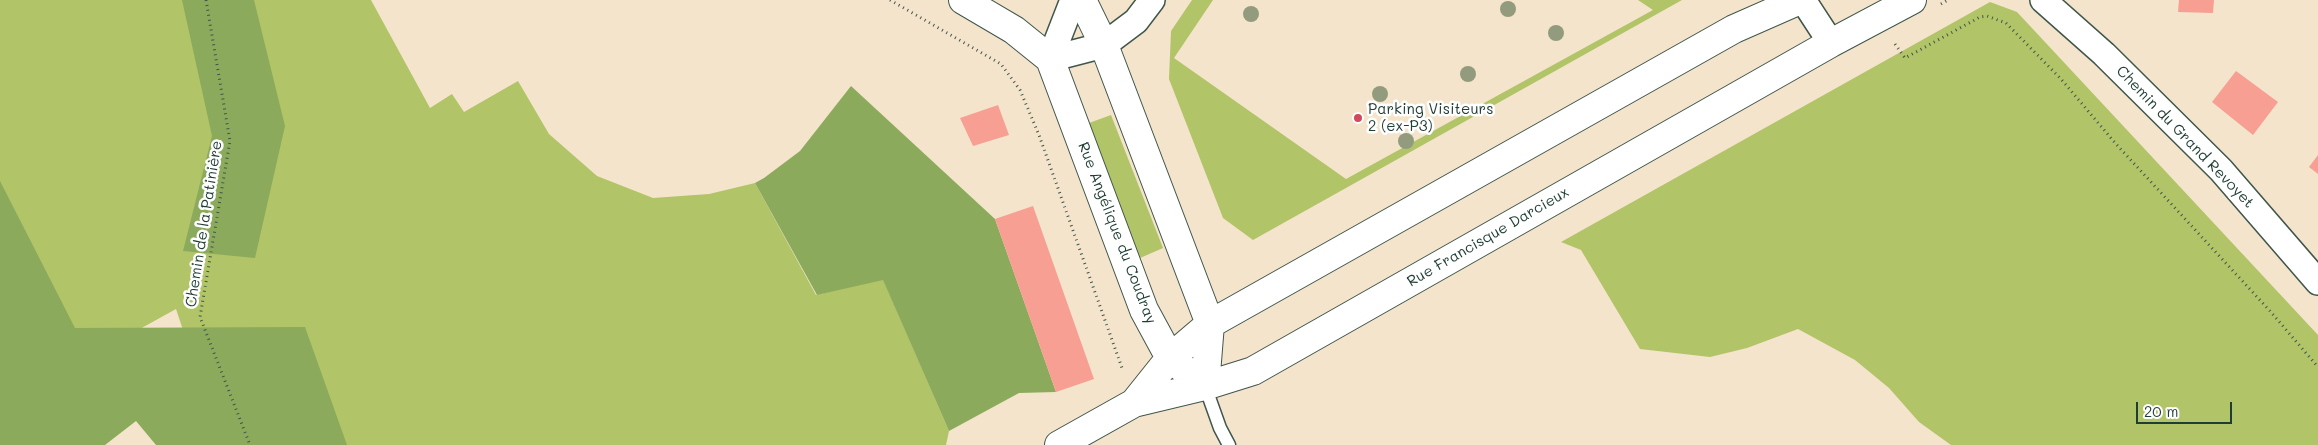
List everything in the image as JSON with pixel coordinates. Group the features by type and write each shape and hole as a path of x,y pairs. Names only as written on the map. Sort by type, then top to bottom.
{"street":[{"path":"963,0 1014,30 1050,59"},
{"path":"1050,59 1073,0"},
{"path":"1082,0 1104,45 1210,324 1205,386"},
{"path":"1050,59 1104,45 1136,21 1152,0"},
{"name":"Rue Francisque Darcieux","path":"1134,403 1170,358 1210,324 1734,30 1802,0"},
{"path":"1802,0 1831,42"},
{"name":"Rue Francisque Darcieux","path":"1060,445 1134,403 1205,386 1252,371 1831,42 1912,0"},
{"name":"Chemin du Grand Revoyet","path":"2043,0 2104,54 2221,170 2318,282"},
{"name":"Rue Angélique du Coudray","path":"1050,59 1144,310 1170,358 1205,386"}],"lane":[{"path":"1205,386 1220,428 1230,445"}],"path":[{"name":"Chemin de la Patinière","path":"206,0 230,140 200,317 250,445"},
{"path":"890,0 1001,64 1020,90 1039,136 1134,403"},
{"path":"1880,18 1905,58 1980,17 1987,16 2006,23 2061,79 2116,144 2270,311 2318,367"}],"green space":[{"path":"0,0 371,0 430,108 452,94 464,112 518,81 549,134 597,176 653,198 709,194 755,183 816,295 883,279 949,431 946,445 227,445 197,372 176,309 33,388 0,403"},
{"path":"182,0 254,0 285,126 255,258 183,251 212,136"},
{"path":"1192,0 1213,0 1174,58 1346,179 1653,10 1638,0 1682,0 1253,240 1223,218 1169,79 1171,31"},
{"path":"1990,2 2017,12 2318,335 2318,445 1951,445 1919,422 1889,388 1855,360 1798,329 1747,348 1710,357 1640,349 1581,250 1561,242"},
{"path":"851,86 995,219 1056,392 1019,393 949,431 883,280 817,295 755,183 800,151"},
{"path":"1111,115 1163,248 1140,258 1089,123"},
{"path":"0,181 75,328 305,327 347,445 156,445 136,421 105,445 0,445"}],"building":[{"path":"2179,0 2214,0 2213,13 2178,12"},
{"path":"2236,71 2278,102 2253,135 2212,102"},
{"path":"998,105 1009,135 973,146 960,118"},
{"path":"2318,155 2318,174 2309,167"},
{"path":"1033,206 1094,379 1056,392 995,219"}],"place":[{"name":"Parking Visiteurs 2 (ex-P3)","path":"1358,118"}]}
